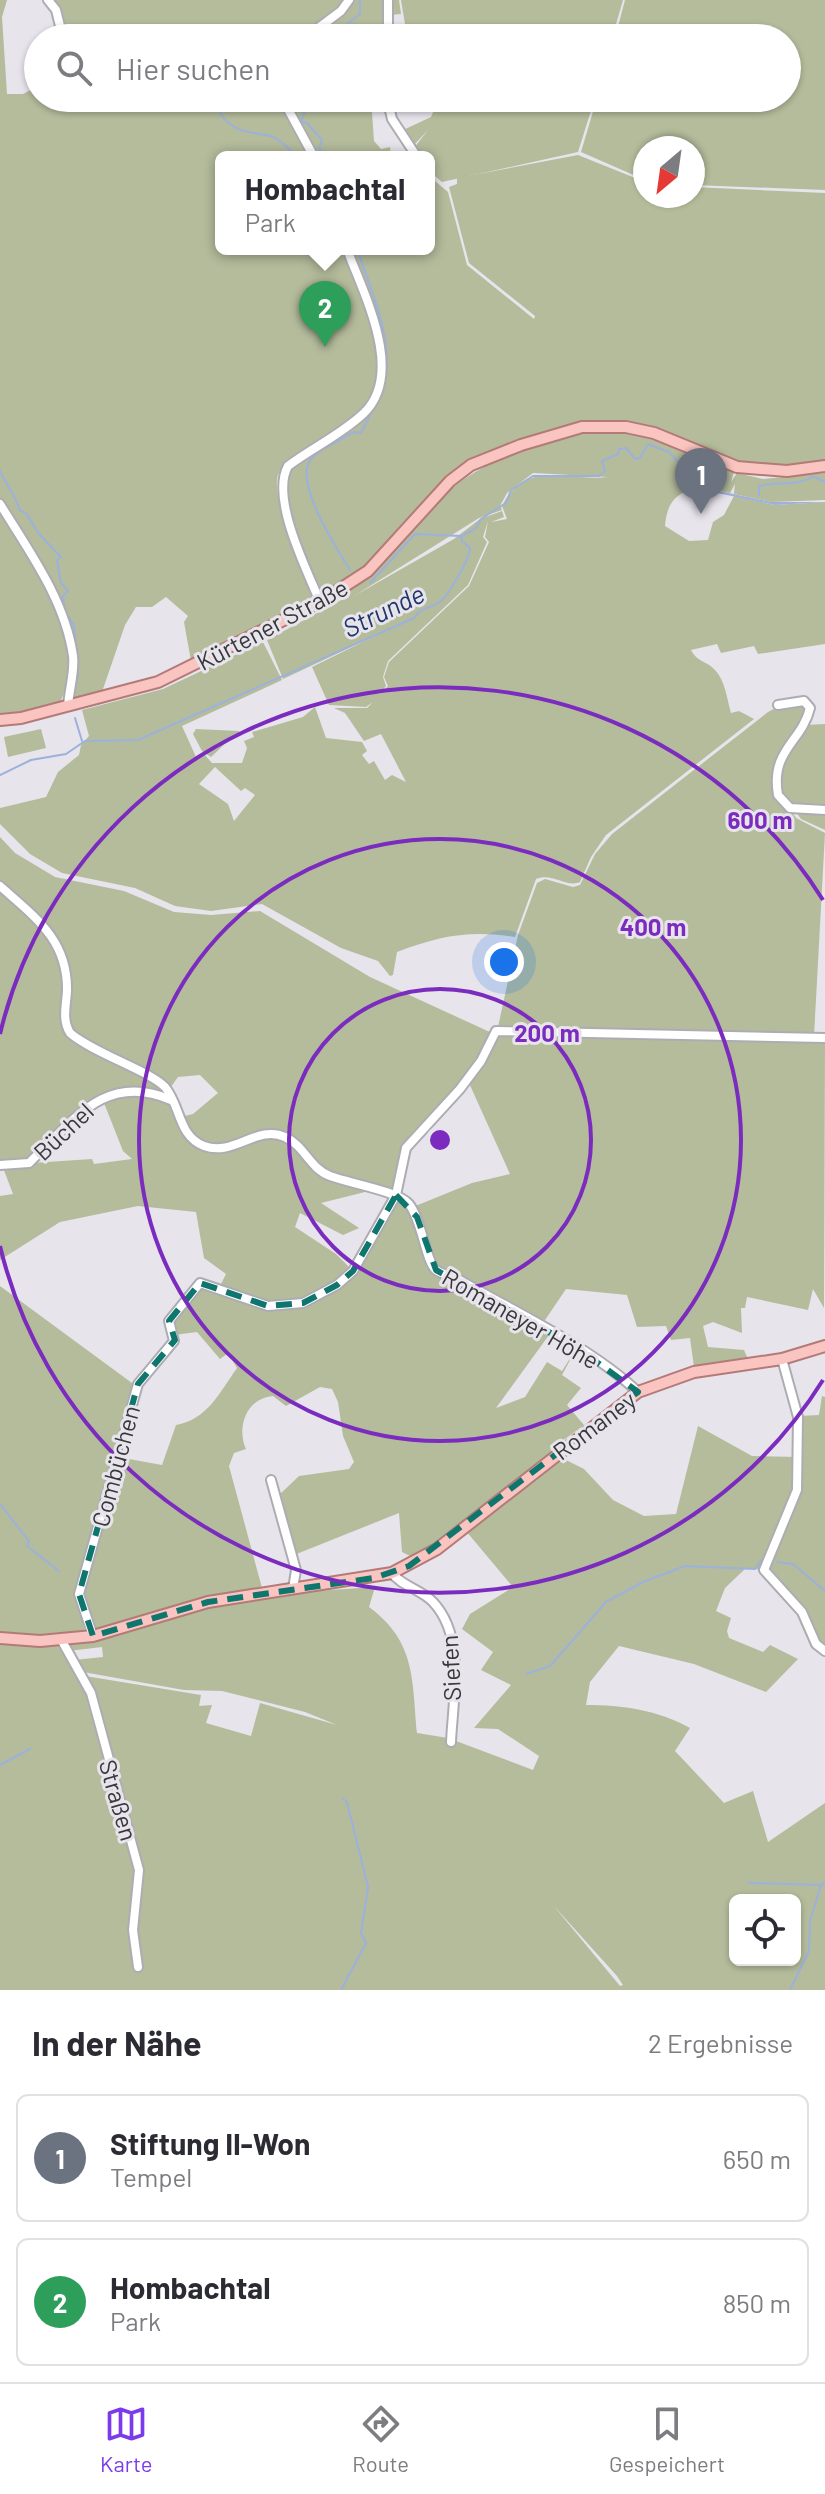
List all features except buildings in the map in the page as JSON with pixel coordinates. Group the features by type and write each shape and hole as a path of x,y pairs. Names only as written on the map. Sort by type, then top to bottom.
{"main road":[{"name":"Kürtener Straße","path":"0,720 158,682 320,602 368,571 450,481 471,465 582,427 639,429 737,467 787,471 825,466"},
{"name":"Romaney","path":"0,1638 62,1641 93,1636 208,1602 392,1573 437,1549 638,1392 694,1372 782,1359 825,1346"}],"street":[{"path":"48,0 56,10 60,24"},
{"path":"325,24 349,0"},
{"path":"388,0 388,24"},
{"path":"290,112 311,151"},
{"path":"390,112 413,151"},
{"path":"320,602 290,525 283,479 288,466 364,413 376,388 381,354 377,328 349,255"},
{"path":"0,504 51,587 67,633 74,659 68,706"},
{"path":"778,705 804,701 810,708 807,720 782,755 778,795 790,808 825,810"},
{"path":"0,886 44,924 58,944 67,973 64,1024 70,1033 157,1081 172,1100 185,1131 204,1146 220,1149 236,1146 270,1133 286,1137 303,1150 311,1166 326,1175 396,1195 406,1148 460,1089 481,1061 496,1031 825,1038"},
{"name":"Büchel","path":"0,1165 29,1163 96,1099 114,1092 154,1092 172,1100"},
{"name":"Romaneyer Höhe","path":"396,1195 405,1200 417,1217 426,1238 430,1262 436,1270 461,1280 576,1347 638,1392"},
{"name":"Combüchen","path":"93,1636 79,1594 138,1384 174,1341 169,1321 200,1283 268,1306 303,1303 318,1297 353,1271 396,1195"},
{"path":"782,1359 798,1417 797,1490 764,1570 802,1612 816,1644 825,1651"},
{"path":"271,1480 296,1570 293,1589"},
{"name":"Siefen","path":"392,1573 431,1600 445,1617 453,1637 451,1742"},
{"name":"Straßen","path":"62,1641 91,1693 139,1870 133,1930 138,1967"}],"highlighted area":[{"path":"396,1195 417,1217 436,1270 576,1347 638,1392 409,1566 374,1578 208,1602 93,1636 79,1594 138,1384 175,1340 169,1321 200,1283 268,1306 303,1303 337,1285 353,1271"}],"green space":[{"path":"0,0 7,0 2,17 7,94 24,93 24,112 289,112 305,134 292,112 372,112 374,141 381,149 390,147 390,151 215,151 215,255 435,255 435,181 448,192 467,265 534,319 535,316 469,263 449,187 457,184 457,178 578,155 633,177 633,208 705,208 705,188 825,193 825,461 782,466 739,462 711,455 637,424 598,422 556,429 495,449 473,459 444,482 449,491 488,465 538,444 564,437 615,432 650,439 734,472 731,482 737,473 763,479 825,473 825,500 771,502 734,494 735,484 730,493 705,488 677,462 697,485 683,492 670,505 665,526 689,541 708,540 713,522 724,515 734,496 775,505 825,502 825,644 758,654 754,646 721,653 717,644 691,650 718,674 731,713 739,711 754,719 606,835 591,857 580,882 569,883 548,877 536,879 515,937 469,934 427,942 397,952 393,975 390,976 378,961 341,948 262,904 211,911 175,906 135,888 62,873 30,854 0,824 0,808 46,797 58,772 79,755 81,745 89,736 82,710 163,689 263,642 282,680 182,726 196,757 204,754 212,763 242,763 247,748 244,741 254,737 252,732 303,717 315,707 326,738 362,742 367,751 362,755 369,764 374,761 385,780 392,775 406,782 381,734 364,741 345,713 334,708 367,708 373,702 366,707 329,705 312,667 379,634 283,679 267,640 345,598 344,595 348,593 342,585 322,597 291,521 285,479 300,454 282,468 277,486 284,518 315,600 191,661 184,622 188,616 166,597 152,607 136,607 125,625 102,692 70,700 68,682 60,703 0,716","holes":["533,473 608,477 549,475 523,482 502,506 507,519 491,522 504,517 502,511 480,519 454,539 354,596 479,518 502,510 500,506 507,493","488,521 485,537 489,542 469,586 389,662 384,677 388,686 379,695 386,686 383,677 388,661 468,585 487,542 483,537","215,767 241,791 245,788 255,795 234,821 228,804 199,784"]},
{"path":"49,0 345,0 315,24 58,24"},
{"path":"352,0 399,0 401,14 390,15 389,24 323,24"},
{"path":"401,0 623,0 616,24 405,24"},
{"path":"625,0 825,0 825,190 705,185 705,136 633,136 633,175 581,152 593,112 801,112 801,24 619,24"},
{"path":"433,112 591,112 578,152 442,182 435,176 435,151 409,151 428,130 413,146 401,131 431,117"},
{"path":"806,704 807,715 792,735 776,787 796,818 825,833 814,1036 498,1027 518,935 537,883 545,879 573,887 580,885 595,854 612,834 768,712 781,705"},
{"path":"825,724 825,809 791,806 778,792 780,767 805,725"},
{"path":"41,729 46,748 8,757 4,737"},
{"path":"196,729 239,731 241,734 231,738 211,757 202,751 193,734"},
{"path":"794,809 825,811 825,830 801,819"},
{"path":"0,837 15,853 55,877 124,891 174,912 211,915 260,911 370,977 492,1033 471,1072 410,1141 393,1193 377,1189 321,1203 359,1228 343,1235 300,1213 295,1227 336,1254 352,1270 335,1285 319,1295 289,1304 258,1299 220,1286 226,1274 204,1258 196,1212 138,1206 60,1222 0,1260 0,1196 13,1194 2,1165 92,1159 94,1164 132,1159 123,1151 102,1098 168,1096 180,1117 193,1114 218,1093 200,1075 178,1077 168,1091 92,1047 66,1024 68,989 59,944 0,885"},
{"path":"0,888 43,925 66,973 70,1035 157,1082 167,1093 113,1093 96,1098 21,1164 0,1164"},
{"path":"499,1033 825,1040 824,1308 813,1289 808,1310 747,1297 745,1308 741,1308 742,1333 713,1322 703,1326 708,1347 744,1350 748,1359 668,1374 694,1367 690,1338 671,1340 666,1326 637,1327 627,1295 566,1289 541,1326 435,1267 427,1235 413,1207 472,1183 510,1174 469,1083"},
{"path":"394,1194 410,1209 431,1268 466,1284 549,1335 496,1408 525,1397 547,1362 562,1371 576,1349 562,1375 581,1388 567,1405 584,1425 550,1450 554,1453 436,1546 414,1558 402,1552 399,1513 294,1555 278,1496 299,1476 349,1469 354,1462 343,1436 338,1402 332,1389 320,1387 286,1406 273,1396 263,1398 245,1416 242,1433 246,1449 234,1453 229,1466 262,1588 95,1633 80,1593 118,1457 162,1465 176,1425 204,1411 237,1368 228,1353 220,1359 197,1332 174,1335 170,1322 200,1284 268,1306 303,1304 353,1271"},
{"path":"0,1286 136,1386 78,1592 85,1635 0,1635"},
{"path":"822,1396 825,1397 825,1650 816,1642 802,1610 765,1569 796,1490 799,1416 819,1415"},
{"path":"698,1426 752,1456 798,1457 794,1489 762,1570 746,1568 725,1588 716,1611 731,1618 727,1631 729,1638 763,1652 770,1645 798,1659 766,1692 694,1664 619,1646 590,1682 586,1705 640,1710 690,1728 675,1751 724,1803 753,1791 768,1842 825,1803 825,1990 0,1990 0,1642 61,1646 79,1675 201,1695 199,1706 212,1705 206,1723 251,1736 260,1703 337,1725 305,1712 222,1691 184,1690 83,1672 74,1660 103,1657 102,1647 68,1651 67,1645 250,1598 375,1587 369,1607 396,1634 409,1663 417,1733 448,1738 533,1770 539,1756 498,1729 474,1728 511,1685 481,1670 493,1652 462,1629 470,1614 513,1587 466,1531 556,1455 584,1469 613,1500 644,1516 676,1514","holes":["553,1905 623,1985 620,1986"]}],"water":[{"path":"697,482 705,488 771,502 825,502 775,505 703,490"}],"waterway":[{"path":"347,24 360,14 360,0"},
{"path":"304,112 301,122 307,123 322,140 319,149 322,151"},
{"path":"220,113 237,128 271,136 292,151"},
{"path":"359,255 383,329 387,361 385,375"},
{"path":"350,570 318,514 307,481 307,468 312,458 321,451 354,432 361,433 379,397"},
{"name":"Strunde","path":"0,775 31,760 66,754 85,741 138,740 414,618 420,611 441,601 458,576 470,548 461,536 475,529 481,519 506,503 511,490 533,476 599,476 605,471 602,461 618,454 619,449 626,448 635,459 640,458 648,444 669,452 697,483"},
{"path":"0,471 20,511 26,513 39,534 61,557 57,560 61,583 68,591 63,596 65,612 74,625 78,676 73,696"},
{"path":"759,495 759,486 801,482 813,476 825,482"},
{"path":"370,583 415,534 461,536"},
{"path":"75,718 82,741"},
{"path":"0,1504 29,1541 27,1546 59,1571"},
{"path":"526,1674 550,1666 606,1602 643,1582 685,1566 755,1569 761,1560"},
{"path":"777,1562 793,1564 825,1591"},
{"path":"0,1765 30,1749"},
{"path":"341,1990 366,1943 361,1933 368,1887 347,1802 342,1798"},
{"path":"749,1883 821,1885 825,1882"},
{"path":"790,1990 809,1951 810,1921 821,1885"}],"place":[{"name":"Hombachtal","path":"325,347"},
{"name":"Stiftung Il-Won","path":"701,514"}]}
